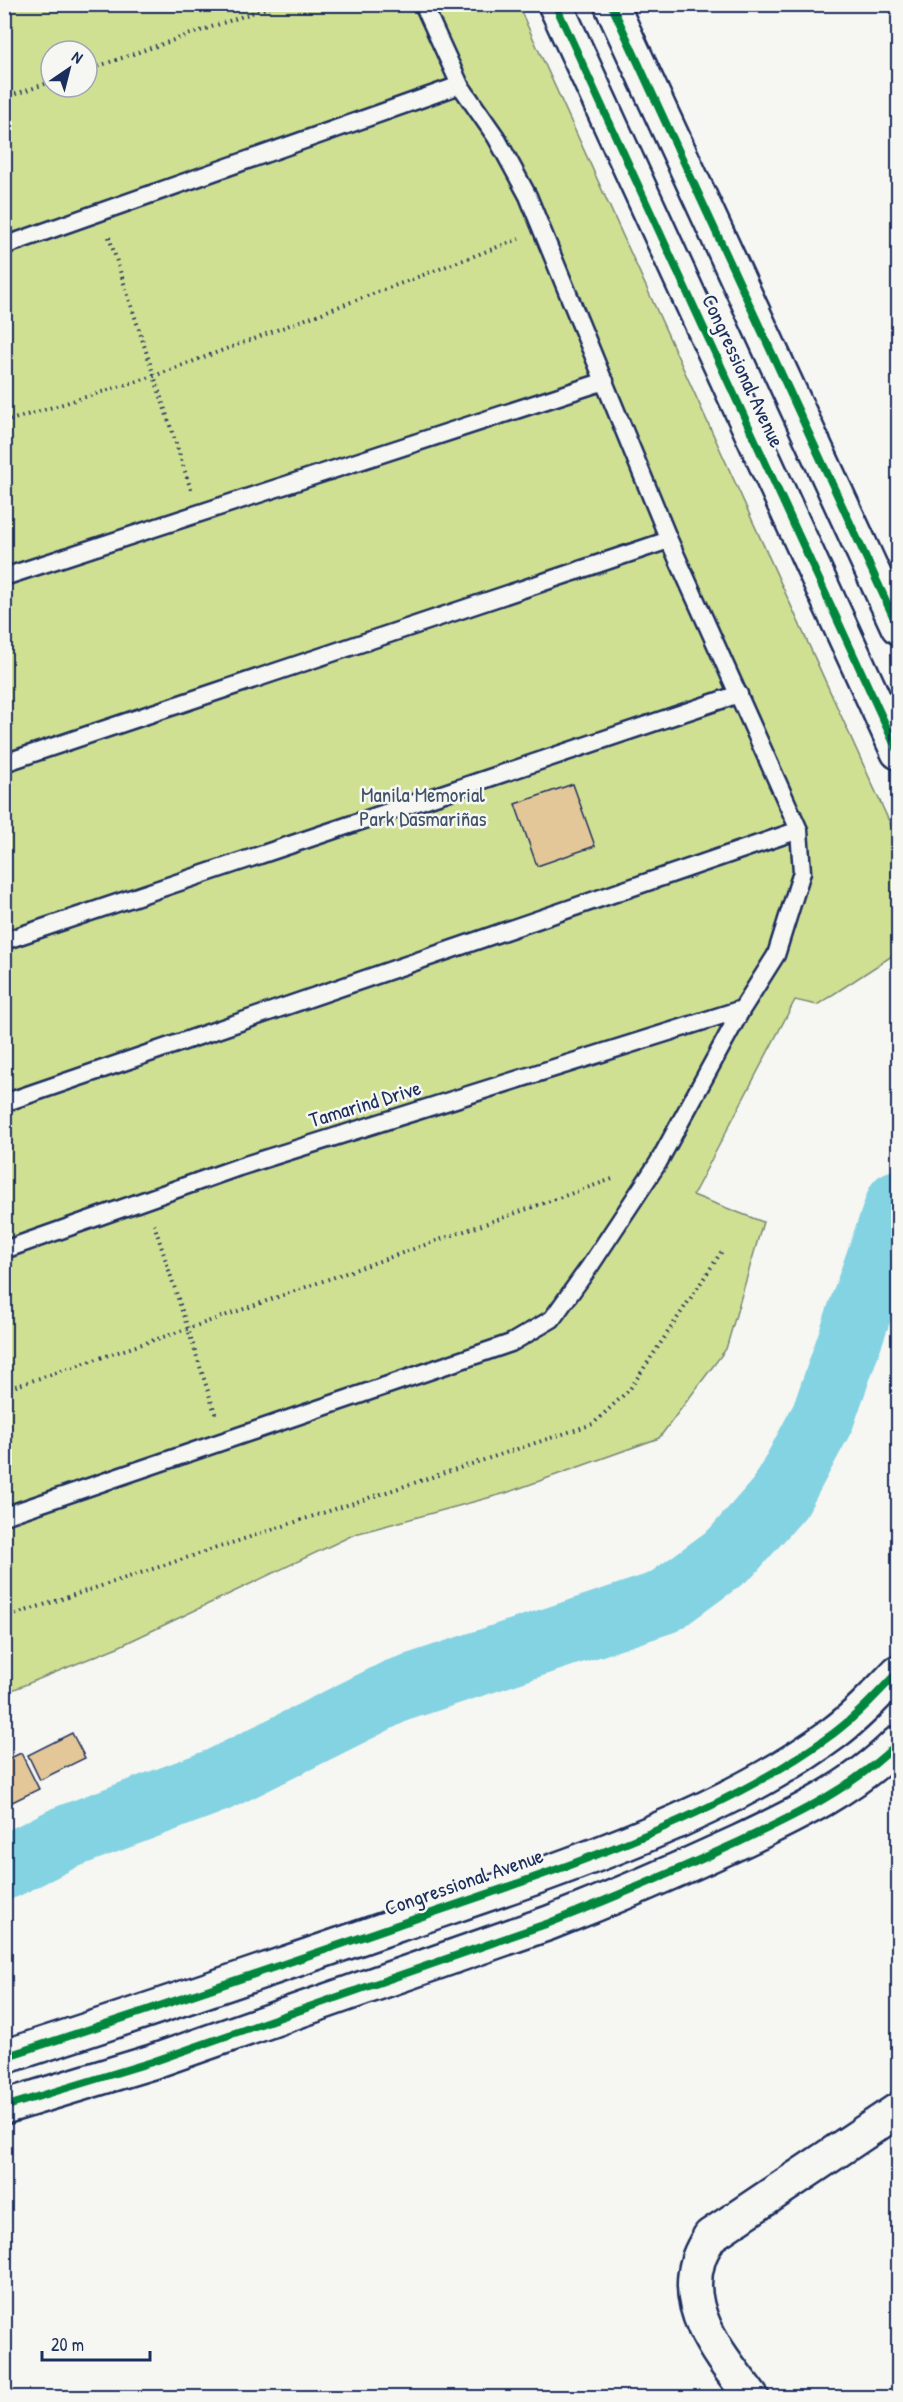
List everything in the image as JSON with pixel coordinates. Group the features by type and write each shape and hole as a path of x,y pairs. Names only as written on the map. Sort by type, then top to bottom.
{"main road":[{"name":"Congressional Avenue","path":"555,4 894,733"},
{"name":"Congressional Avenue","path":"611,4 898,627"},
{"name":"Congressional Avenue","path":"4,2057 148,2011 522,1882 640,1836 704,1808 798,1758 836,1732 898,1672"},
{"path":"4,2107 152,2062 538,1927 671,1874 822,1801 863,1773 898,1743"},
{"path":"752,2397 710,2341 695,2296 697,2261 710,2236 898,2110"}],"lane":[{"path":"4,1516 511,1343 552,1319 658,1163 742,1009 776,955 802,872 799,830 669,540 528,196 496,137 460,85 423,4"},
{"path":"4,246 460,85"},
{"path":"4,577 605,381"},
{"path":"4,763 669,540"},
{"path":"4,941 739,694"},
{"path":"4,1102 799,830"},
{"name":"Tamarind Drive","path":"4,1250 239,1167 742,1009"}],"path":[{"path":"99,66 278,4"},
{"path":"4,98 39,86"},
{"path":"101,211 198,514"},
{"path":"4,422 154,375 542,231"},
{"path":"4,1390 187,1329 658,1163"},
{"path":"147,1200 224,1441"},
{"path":"4,1617 593,1424 630,1389 722,1251"}],"green space":[{"name":"Manila Memorial Park Dasmariñas","path":"5,5 518,5 898,841 898,952 817,1005 795,1000 693,1195 763,1222 726,1349 659,1438 506,1493 355,1534 120,1646 5,1693"}],"building":[{"path":"573,784 595,846 537,866 515,804"},
{"path":"72,1733 85,1758 40,1780 28,1755"},
{"path":"21,1753 39,1789 4,1806 4,1761"}],"waterway":[{"path":"4,1868 64,1838 218,1780 396,1691 664,1602 731,1553 780,1497 823,1417 898,1202"}],"cycle path":[{"path":"555,4 898,752"},
{"path":"611,4 898,627"},
{"path":"4,2057 508,1887 624,1844 680,1820 735,1794 787,1765 834,1733 860,1711 898,1672"},
{"path":"4,2107 152,2062 549,1923 597,1904 715,1853 802,1811 862,1774 898,1743"}]}
